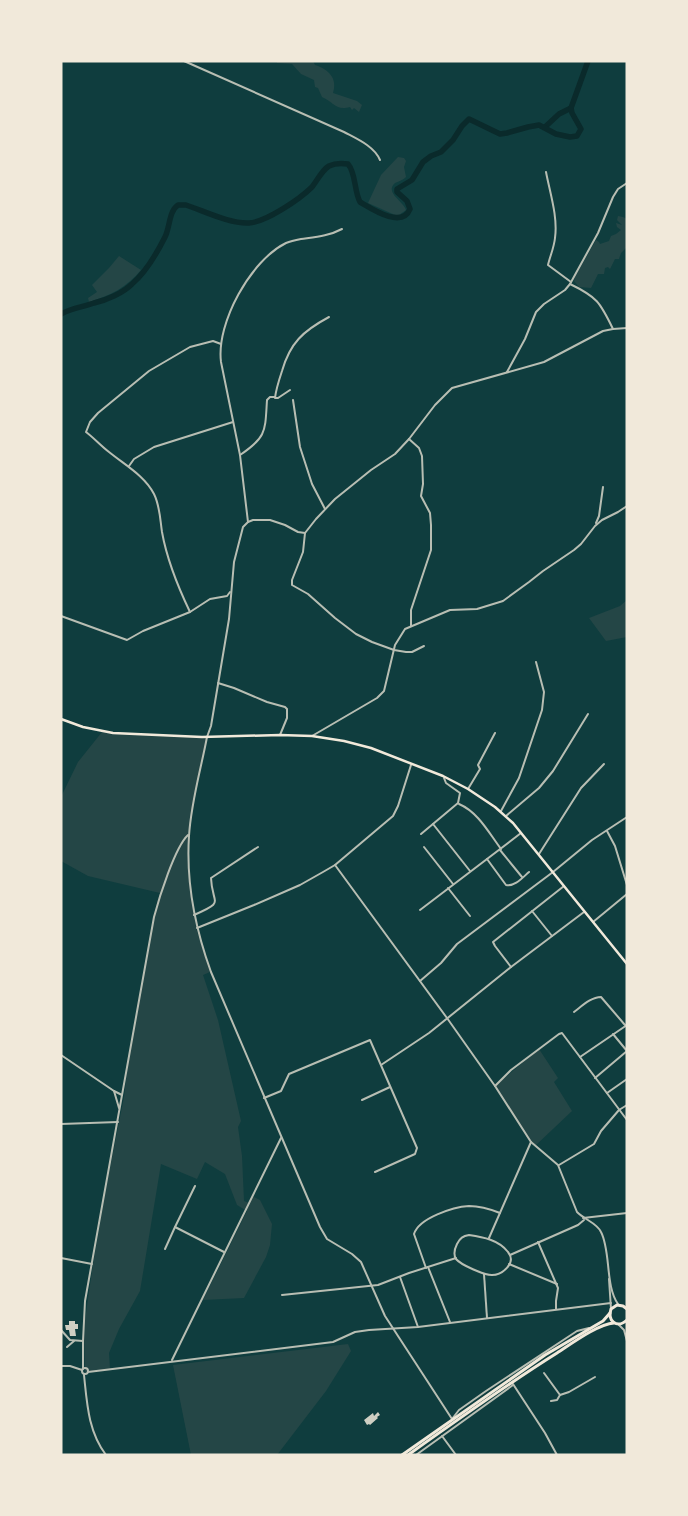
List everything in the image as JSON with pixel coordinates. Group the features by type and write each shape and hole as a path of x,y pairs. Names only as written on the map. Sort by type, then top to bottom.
{"highway":[{"path":"402,1455 545,1355 607,1318 615,1306 624,1307"},
{"path":"610,1311 611,1320 616,1324"},
{"path":"408,1455 581,1338 599,1328 622,1324 627,1320"}],"main road":[{"path":"61,719 83,727 113,733 207,737 312,736 371,748 443,776 468,789 506,816 627,964"}],"street":[{"path":"184,61 344,132 368,146 376,153 380,160"},
{"path":"546,172 553,207 556,236 548,265 596,299 613,329"},
{"path":"507,372 525,339 536,312 544,304 565,290 571,283 598,233 613,197 618,189 627,183"},
{"path":"248,522 240,455 221,362 221,344 227,320 250,276 266,258 288,242 327,235 342,229"},
{"path":"275,398 284,364 294,343 307,330 329,318"},
{"path":"424,646 412,652 406,652 372,642 356,634 308,594 292,585 306,540 305,533 325,509 371,470 395,454 435,405 452,388 544,362 603,331 627,328"},
{"path":"190,612 178,588 162,532 161,518 155,494 144,480 86,432 90,422 103,408 149,371 190,347 213,341 221,344"},
{"path":"240,455 263,435 266,426 267,400 270,397 279,398 290,390"},
{"path":"293,400 300,447 312,484 325,509"},
{"path":"128,467 134,459 154,447 233,422"},
{"path":"409,439 419,448 422,456 423,484 421,496 430,514 431,524 430,550 411,610 411,626"},
{"path":"595,526 599,516 603,487"},
{"path":"312,736 377,698 384,691 394,650 405,629 450,610 477,609 503,601 542,571 574,550 602,520 627,506"},
{"path":"305,533 270,520 248,522 243,527 237,545 229,619 211,726 192,810 189,834 190,875 194,915 215,984 325,1237 333,1244 358,1258 392,1328 452,1419"},
{"path":"61,616 127,640 143,631 190,612 210,599 227,596 231,591"},
{"path":"501,811 520,778 542,710 544,692 536,662"},
{"path":"218,683 285,707 288,711 288,716 280,735"},
{"path":"506,816 540,788 553,771 588,714"},
{"path":"468,789 480,769 478,765 495,733"},
{"path":"197,928 300,885 335,865 392,816 398,806 412,763"},
{"path":"538,854 581,788 604,764"},
{"path":"421,834 458,804 460,793 446,783 443,776"},
{"path":"458,804 467,807 474,814 523,877"},
{"path":"420,981 441,963 457,944 606,830 627,817"},
{"path":"433,823 470,871"},
{"path":"606,830 615,846 627,885"},
{"path":"420,910 521,833"},
{"path":"106,1455 97,1441 86,1400 83,1341 86,1301 154,917 161,893 178,850 189,834"},
{"path":"194,915 213,907 215,903 216,898 211,878 258,847"},
{"path":"424,847 453,884"},
{"path":"487,858 506,885 513,884 529,872"},
{"path":"335,865 447,1018 495,1086 531,1142 558,1165 577,1212 598,1227 604,1238 611,1303 610,1311"},
{"path":"511,967 494,942 564,886"},
{"path":"448,888 470,916"},
{"path":"593,922 627,894"},
{"path":"532,911 552,936"},
{"path":"381,1065 429,1033 511,967 584,912"},
{"path":"574,1012 593,999 601,997 626,1025 580,1057"},
{"path":"495,1086 511,1070 560,1033 564,1034 627,1120"},
{"path":"595,1078 627,1051 614,1034"},
{"path":"264,1098 281,1090 288,1074 370,1040 417,1148 415,1154 374,1172"},
{"path":"62,1057 122,1095"},
{"path":"607,1093 627,1079"},
{"path":"362,1100 390,1087"},
{"path":"114,1091 120,1110"},
{"path":"558,1165 595,1143 601,1130 619,1110 627,1105"},
{"path":"61,1124 118,1122"},
{"path":"171,1361 281,1138"},
{"path":"489,1239 531,1142"},
{"path":"165,1249 195,1186"},
{"path":"450,1322 414,1234 415,1228 435,1216 460,1207 478,1206 500,1213"},
{"path":"510,1255 578,1225 584,1218 627,1213"},
{"path":"175,1228 224,1252"},
{"path":"469,1235 489,1239 504,1248 510,1255 509,1264 505,1271 492,1275 484,1274 464,1265 456,1258 454,1253 459,1240 469,1235"},
{"path":"538,1242 559,1290 556,1297 556,1309"},
{"path":"61,1258 92,1264"},
{"path":"282,1295 378,1285 456,1258"},
{"path":"509,1264 556,1284"},
{"path":"608,1271 615,1298 624,1307"},
{"path":"484,1274 487,1318"},
{"path":"399,1277 418,1327"},
{"path":"84,1374 171,1361 253,1353 333,1342 361,1331 418,1327 611,1303"},
{"path":"616,1324 624,1330 627,1340"},
{"path":"61,1330 70,1340 83,1341"},
{"path":"67,1347 74,1341"},
{"path":"61,1366 86,1369 88,1372"},
{"path":"544,1373 560,1395"},
{"path":"551,1401 557,1400 560,1395 570,1392 596,1377"},
{"path":"416,1455 512,1384 545,1433 557,1455"},
{"path":"442,1436 456,1455"}],"shaded area":[{"path":"277,61 313,61 315,65 331,75 334,83 333,93 357,101 362,105 359,112 354,108 352,110 350,107 341,108 322,97 318,88 315,87 314,80 301,74 292,64 277,63"},
{"path":"398,157 404,158 406,161 404,167 406,177 395,183 392,186 392,190 406,210 399,215 395,215 368,203 381,175"},
{"path":"618,216 627,219 627,247 621,253 619,259 615,259 610,269 608,267 605,268 604,274 598,274 591,288 579,287 574,281 575,277 596,240 600,244 609,241 611,236 621,230 617,227 616,223 622,225 617,220"},
{"path":"119,256 141,270 118,290 89,302 88,298 97,292 92,285"},
{"path":"627,600 627,637 606,641 589,618 620,606"},
{"path":"102,732 207,737 188,833 189,876 196,928 210,972 203,975 218,1020 241,1121 238,1127 242,1156 244,1201 249,1203 252,1196 260,1200 272,1224 270,1245 266,1257 244,1298 203,1300 247,1211 237,1205 225,1174 205,1162 197,1179 161,1164 140,1291 119,1329 109,1353 110,1369 85,1372 85,1320 93,1264 124,1097 148,946 160,893 88,876 61,861 61,797 78,762"},
{"path":"539,1049 558,1078 554,1082 572,1111 535,1146 531,1143 495,1086"},
{"path":"348,1344 351,1351 326,1391 277,1455 191,1455 173,1365"}],"building":[{"path":"69,1321 75,1321 75,1324 78,1324 78,1329 75,1329 76,1336 70,1336 69,1330 66,1330 65,1325 69,1325"},
{"path":"378,1412 380,1415 378,1418 370,1425 367,1425 364,1420 373,1413 374,1416"}],"waterway":[{"path":"61,314 109,298 132,284 146,268 158,249 167,233 171,215 178,205 186,205 217,217 242,223 256,222 299,198 312,187 326,168 343,163 348,164 351,168 360,202 387,216 400,217 406,215 410,209 407,201 397,192 397,189 412,180 423,162 441,152 469,119 500,134 539,125 556,134 570,137 577,136 581,129 571,108 588,61"},
{"path":"545,127 559,114 571,108"}]}
